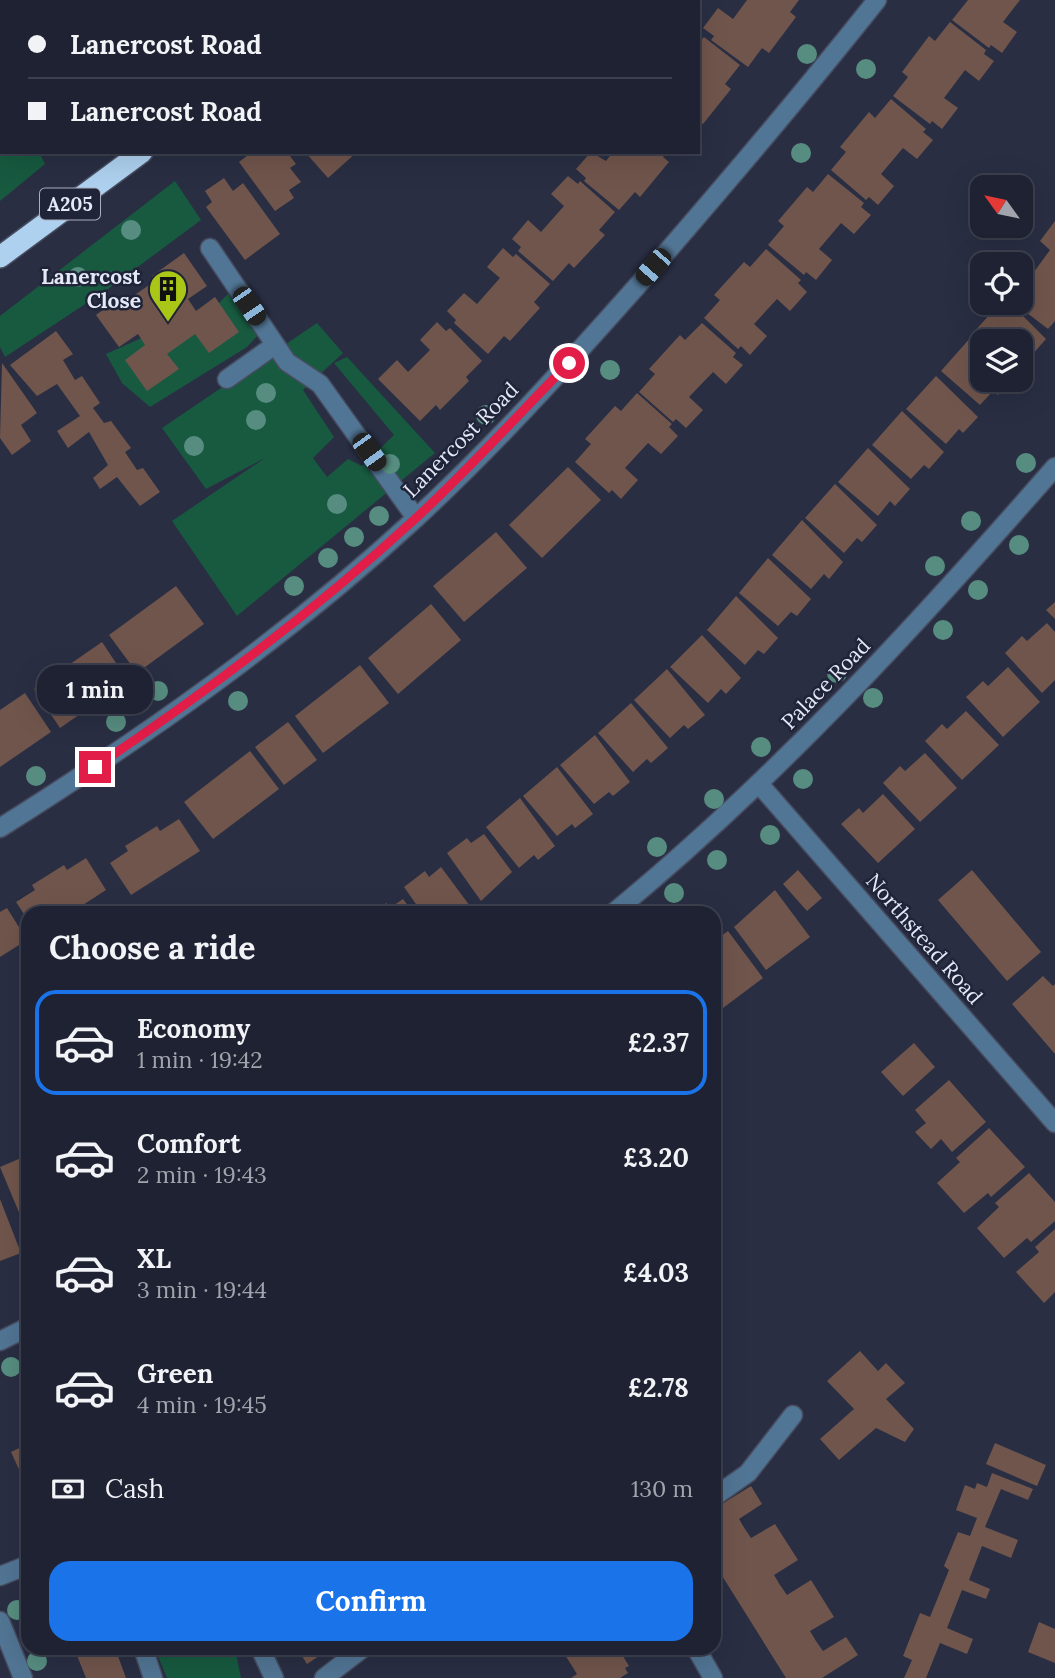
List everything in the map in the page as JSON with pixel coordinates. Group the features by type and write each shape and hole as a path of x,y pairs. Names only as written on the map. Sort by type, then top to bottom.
{"highway":[{"name":"A205","path":"0,257 139,154"}],"street":[{"name":"Lanercost Road","path":"0,828 85,774 197,695 320,601 416,518 569,363 800,97 877,0"},
{"path":"210,248 287,362 320,384 416,518"},
{"path":"227,379 275,345"},
{"name":"Palace Road","path":"621,906 760,785 865,678 1054,469"},
{"name":"Northstead Road","path":"760,785 1055,1123"},
{"path":"0,1341 21,1330"},
{"path":"721,1492 748,1473 793,1415"},
{"path":"0,1576 21,1568"},
{"path":"0,1621 23,1678"},
{"path":"145,1655 153,1678"},
{"path":"263,1655 274,1678"},
{"path":"324,1678 354,1655"},
{"path":"700,1655 713,1678"}],"green space":[{"path":"0,154 40,154 45,164 0,201"},
{"path":"175,181 201,220 108,289 5,357 0,347 0,316"},
{"path":"228,294 259,334 247,347 150,407 122,383 106,354 219,303"},
{"path":"317,323 343,353 303,390 334,437 313,458 327,477 348,459 362,466 394,435 334,363 347,357 435,453 237,616 172,521 265,458 206,489 162,428"},
{"path":"157,1655 236,1655 241,1678 167,1678"}],"building":[{"path":"747,0 799,0 790,12 796,17 769,53 762,48 748,67 711,40 714,36 703,28 718,8 733,19"},
{"path":"968,0 1020,0 1003,22 1017,32 1002,53 991,45 989,48 952,20"},
{"path":"950,22 986,50 984,54 994,61 979,81 965,70 944,98 958,108 942,129 932,121 930,124 893,96 908,77 902,72 929,36 935,41"},
{"path":"704,37 740,65 725,84 731,89 703,124 700,122 701,40"},
{"path":"891,99 926,129 923,132 933,140 917,159 903,148 881,174 894,186 878,205 869,197 866,200 831,170 846,152 840,147 869,112 875,118"},
{"path":"249,154 288,154 296,164 290,168 301,182 289,190 294,198 275,211 239,162"},
{"path":"307,154 355,154 328,178"},
{"path":"589,154 606,161 611,154 665,154 663,157 669,162 640,197 635,192 619,210 584,181 586,178 576,169"},
{"path":"828,174 864,203 861,207 871,215 854,234 841,223 819,249 832,260 816,280 806,272 804,275 768,245 784,226 778,221 807,187 813,192"},
{"path":"568,176 578,184 580,181 615,212 599,230 605,235 574,268 569,263 553,281 518,251 521,247 512,239 528,220 541,232 564,206 551,194"},
{"path":"224,178 233,191 243,183 280,234 245,260 206,207 212,202 205,191"},
{"path":"1055,221 1055,321 1048,329 1030,315 1033,315 1033,273 1050,250 1040,241"},
{"path":"503,248 513,257 516,254 550,284 534,302 540,308 510,341 504,336 488,354 454,323 456,320 447,311 464,293 477,304 500,278 487,267"},
{"path":"766,249 801,280 798,283 807,292 790,311 777,299 754,324 767,336 750,355 741,346 738,349 704,318 720,300 714,295 744,262 750,267"},
{"name":"Lanercost Close","path":"184,253 207,286 188,299 196,311 215,297 239,332 209,353 195,334 167,354 179,369 147,391 125,360 145,345 138,334 119,347 96,315 122,296 123,303 155,281 152,276"},
{"path":"989,315 1022,315 1046,339 1033,354 1033,329 977,329"},
{"path":"437,322 446,331 450,328 482,361 466,377 469,381 440,410 436,405 420,421 378,379 397,360 408,372 430,350 420,340"},
{"path":"702,323 736,353 733,357 743,365 726,384 713,372 689,397 703,410 686,428 676,419 673,422 639,392 655,374 649,369 680,335 685,340"},
{"path":"56,331 73,354 63,360 75,380 82,376 100,403 93,408 104,423 111,421 131,448 125,452 137,470 143,468 160,492 140,506 117,477 100,489 93,478 108,465 89,432 68,448 57,431 80,416 57,384 37,396 10,365"},
{"path":"970,338 970,392 992,392 980,405 941,371"},
{"path":"2,363 37,413 21,425 31,441 12,455 0,438"},
{"path":"936,376 978,417 963,433 959,429 946,444 906,409"},
{"path":"637,393 672,424 669,427 678,436 661,454 648,443 625,468 638,480 621,499 612,490 609,493 575,462 591,444 585,439 615,406 621,411"},
{"path":"902,411 944,452 929,469 924,465 911,479 872,445"},
{"path":"868,448 910,489 895,506 890,501 878,516 838,482"},
{"path":"568,467 601,500 542,558 509,525"},
{"path":"835,484 877,525 862,542 857,538 844,553 805,518"},
{"path":"802,520 843,562 829,579 824,574 811,589 772,555"},
{"path":"496,532 527,568 464,622 433,586"},
{"path":"768,558 811,599 797,616 791,612 778,626 739,593"},
{"path":"176,586 204,624 137,673 109,635"},
{"path":"736,596 778,638 764,654 758,650 745,665 707,630"},
{"path":"1055,602 1055,619 1046,610"},
{"path":"431,604 461,640 398,694 368,658"},
{"path":"1047,623 1055,632 1055,680 1042,693 1005,653 1022,636 1027,641"},
{"path":"702,635 741,678 726,694 721,689 708,703 670,667"},
{"path":"102,642 128,681 60,728 34,689"},
{"path":"360,665 389,703 323,753 295,716"},
{"path":"1008,667 1040,702 1003,737 966,697 983,681 988,686"},
{"path":"667,669 705,715 688,729 684,725 670,738 634,700"},
{"path":"25,693 51,732 0,767 0,710"},
{"path":"631,703 668,748 651,763 647,759 633,772 598,733"},
{"path":"966,711 999,745 962,780 925,741 942,724 947,729"},
{"path":"288,722 317,760 284,785 255,747"},
{"path":"595,735 630,782 613,796 609,792 594,804 560,765"},
{"path":"250,751 279,789 213,839 184,802"},
{"path":"925,753 957,788 920,822 883,783 900,766 905,771"},
{"path":"557,767 593,814 575,828 572,824 557,836 523,796"},
{"path":"883,794 915,829 878,863 841,824 859,808 863,813"},
{"path":"520,798 555,846 538,860 534,855 519,868 486,827"},
{"path":"179,819 200,851 131,895 110,863 128,851 125,846 157,826 160,831"},
{"path":"484,834 512,872 481,901 447,853 467,838 471,843"},
{"path":"86,858 106,890 81,906 21,906 21,910 16,902 35,890 32,885 64,865 67,870"},
{"path":"441,867 470,906 417,906 404,887 425,871 429,877"},
{"path":"798,870 822,898 807,911 783,884"},
{"path":"972,870 1041,952 1007,981 938,900"},
{"path":"775,890 810,937 766,970 734,927"},
{"path":"403,899 408,906 393,906"},
{"path":"7,908 21,930 21,944 0,957 0,912"},
{"path":"728,931 763,978 721,1010 721,936"},
{"path":"1043,976 1053,986 1055,984 1055,1054 1012,1004"},
{"path":"914,1043 935,1067 903,1096 881,1072"},
{"path":"949,1080 986,1122 952,1152 941,1139 931,1149 915,1132 926,1123 915,1110"},
{"path":"989,1128 1025,1167 991,1197 988,1193 964,1213 937,1183 960,1162 956,1158"},
{"path":"21,1158 21,1217 0,1167"},
{"path":"1029,1173 1055,1202 1055,1221 1031,1242 1027,1238 1004,1258 977,1228 999,1207 995,1203"},
{"path":"0,1199 21,1253 0,1261"},
{"path":"1055,1229 1055,1292 1044,1303 1016,1272 1039,1252 1035,1247"},
{"path":"860,1351 878,1371 886,1363 905,1383 886,1399 914,1429 905,1442 876,1428 839,1460 820,1439 854,1409 827,1381"},
{"path":"995,1443 1046,1465 1037,1486 986,1464"},
{"path":"21,1447 21,1474 11,1452"},
{"path":"992,1473 1033,1489 1028,1500 1001,1489 985,1527 1018,1540 1011,1558 982,1546 969,1580 990,1589 986,1599 962,1590 947,1628 973,1639 967,1654 940,1643 926,1678 904,1678 912,1660 903,1656 920,1613 930,1617 949,1570 944,1566 958,1532 970,1536 977,1518 956,1510 965,1485 975,1489 977,1483 987,1487"},
{"path":"751,1486 762,1504 739,1519 745,1529 751,1538 775,1524 798,1560 774,1575 780,1585 787,1595 811,1580 834,1617 810,1631 816,1641 823,1651 846,1637 858,1655 822,1678 786,1678 721,1574 721,1505"},
{"path":"1039,1622 1055,1629 1055,1663 1028,1652"},
{"path":"77,1655 118,1655 126,1678 86,1678"},
{"path":"301,1655 320,1655 307,1664"},
{"path":"565,1655 622,1655 629,1666 625,1668 628,1673 620,1678 571,1678 577,1674"}],"place":[{"name":"Lanercost Close","path":"168,323"}],"route":[{"path":"95,767 218,679 360,567 416,518 569,363"}]}
